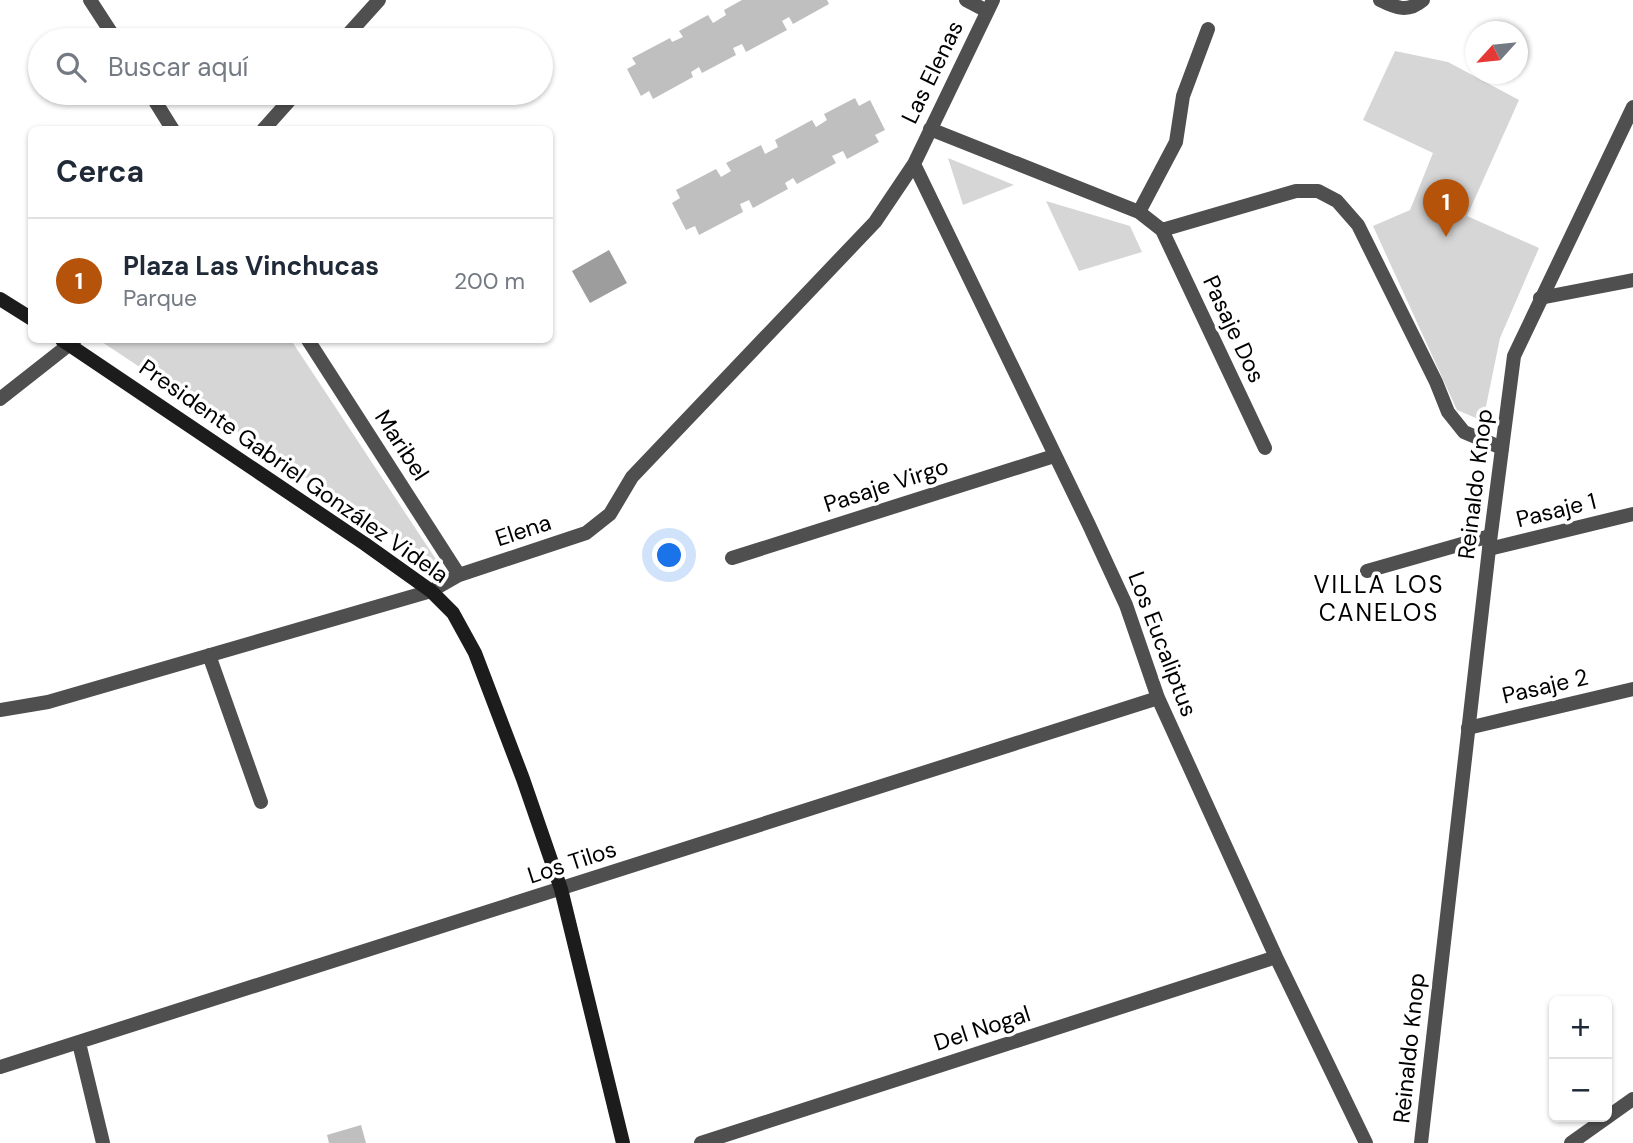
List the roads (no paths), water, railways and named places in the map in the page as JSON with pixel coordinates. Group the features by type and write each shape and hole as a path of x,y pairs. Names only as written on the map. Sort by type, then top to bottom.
{"main road":[{"path":"0,299 28,316"},
{"name":"Presidente Gabriel González Videla","path":"73,343 431,591 453,613 475,653 561,889 623,1143"}],"street":[{"path":"90,0 108,28"},
{"path":"354,28 379,0"},
{"path":"966,0 990,6"},
{"path":"1380,0 1400,9 1420,3"},
{"name":"Las Elenas","path":"914,164 990,6"},
{"path":"1139,212 1176,142 1183,96 1208,29"},
{"path":"157,105 171,126"},
{"path":"267,126 285,105"},
{"name":"Reinaldo Knop","path":"1421,1143 1514,356 1633,107"},
{"path":"930,129 1139,212 1162,230 1296,191 1318,191 1337,201 1358,225 1436,382 1448,412 1464,432 1502,448"},
{"name":"Los Eucaliptus","path":"914,164 1126,605 1158,698 1276,957 1366,1143"},
{"name":"Elena","path":"0,710 48,702 431,591 459,575 586,533 610,514 632,477 875,222 914,164"},
{"name":"Pasaje Dos","path":"1162,230 1265,448"},
{"path":"1540,298 1633,280"},
{"path":"0,399 68,343"},
{"name":"Maribel","path":"310,343 459,575"},
{"name":"Pasaje Virgo","path":"732,558 1054,456"},
{"name":"Pasaje 1","path":"1367,571 1633,514"},
{"path":"209,655 261,802"},
{"name":"Pasaje 2","path":"1468,728 1633,689"},
{"name":"Los Tilos","path":"0,1067 1158,698"},
{"name":"Del Nogal","path":"701,1143 1276,957"},
{"path":"79,1043 103,1143"},
{"path":"1571,1143 1633,1099"}],"place":[{"name":"Plaza Las Vinchucas","path":"1446,237"}],"district":[{"name":"VILLA LOS CANELOS","path":"1379,599"}]}
